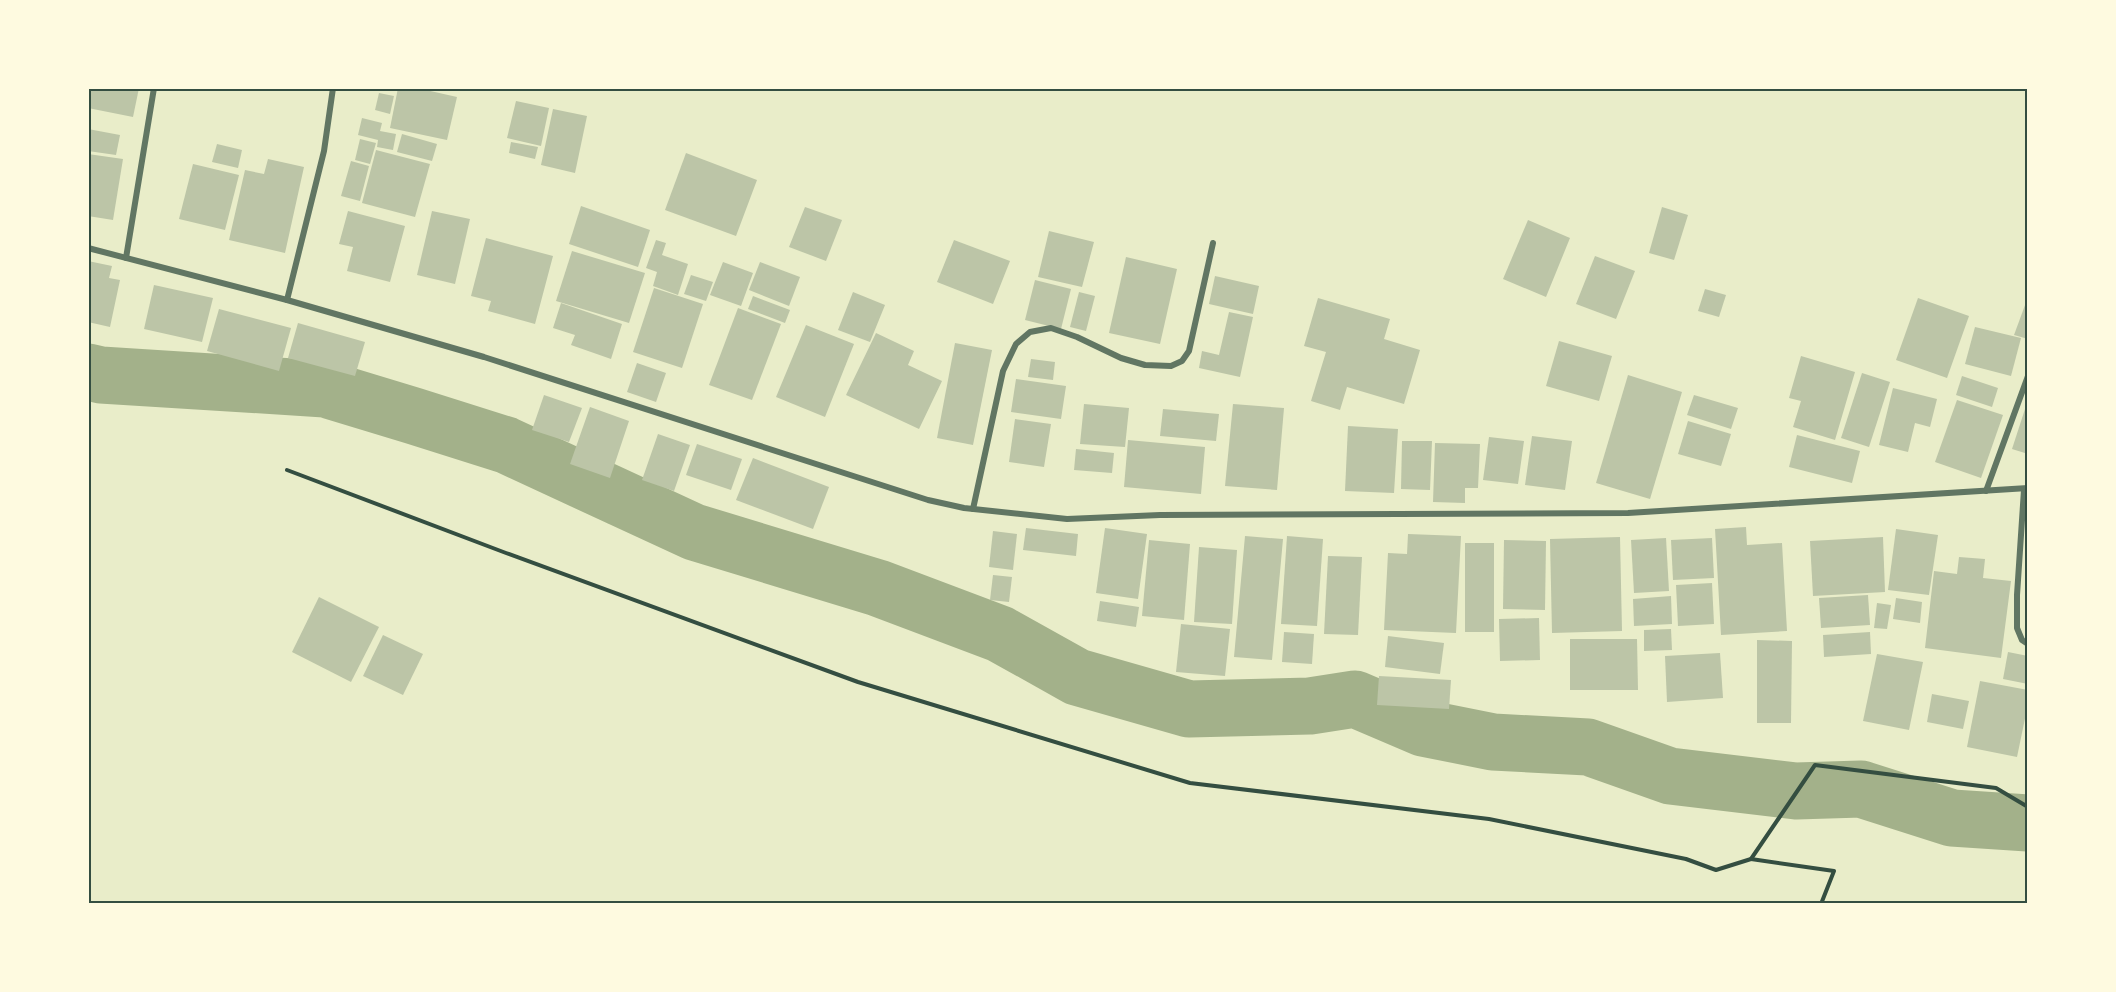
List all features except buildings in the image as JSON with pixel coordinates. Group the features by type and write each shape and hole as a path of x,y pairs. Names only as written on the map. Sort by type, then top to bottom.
{"street":[{"path":"126,258 154,88"},
{"path":"287,300 324,151 333,88"},
{"path":"973,509 1003,370 1016,344 1030,332 1051,328 1077,337 1121,358 1145,365 1171,366 1182,361 1189,351 1213,243"},
{"path":"88,248 287,300 484,357 928,500 973,509 1067,519 1160,514 1628,513 2026,489 2017,596 2017,628 2022,640 2028,644"},
{"path":"1986,491 2028,376"}],"path":[{"path":"287,470 858,682 1190,783 1489,819 1686,859 1716,870 1751,859 1834,871 1821,903"},
{"path":"1751,859 1815,765 1996,788 2028,807"}],"waterway":[{"path":"88,372 101,375 325,389 414,416 506,445 694,532 878,588 1000,634 1077,677 1189,709 1310,706 1355,699 1423,728 1493,742 1588,747 1670,776 1796,791 1861,789 1952,818 2028,823"}]}
